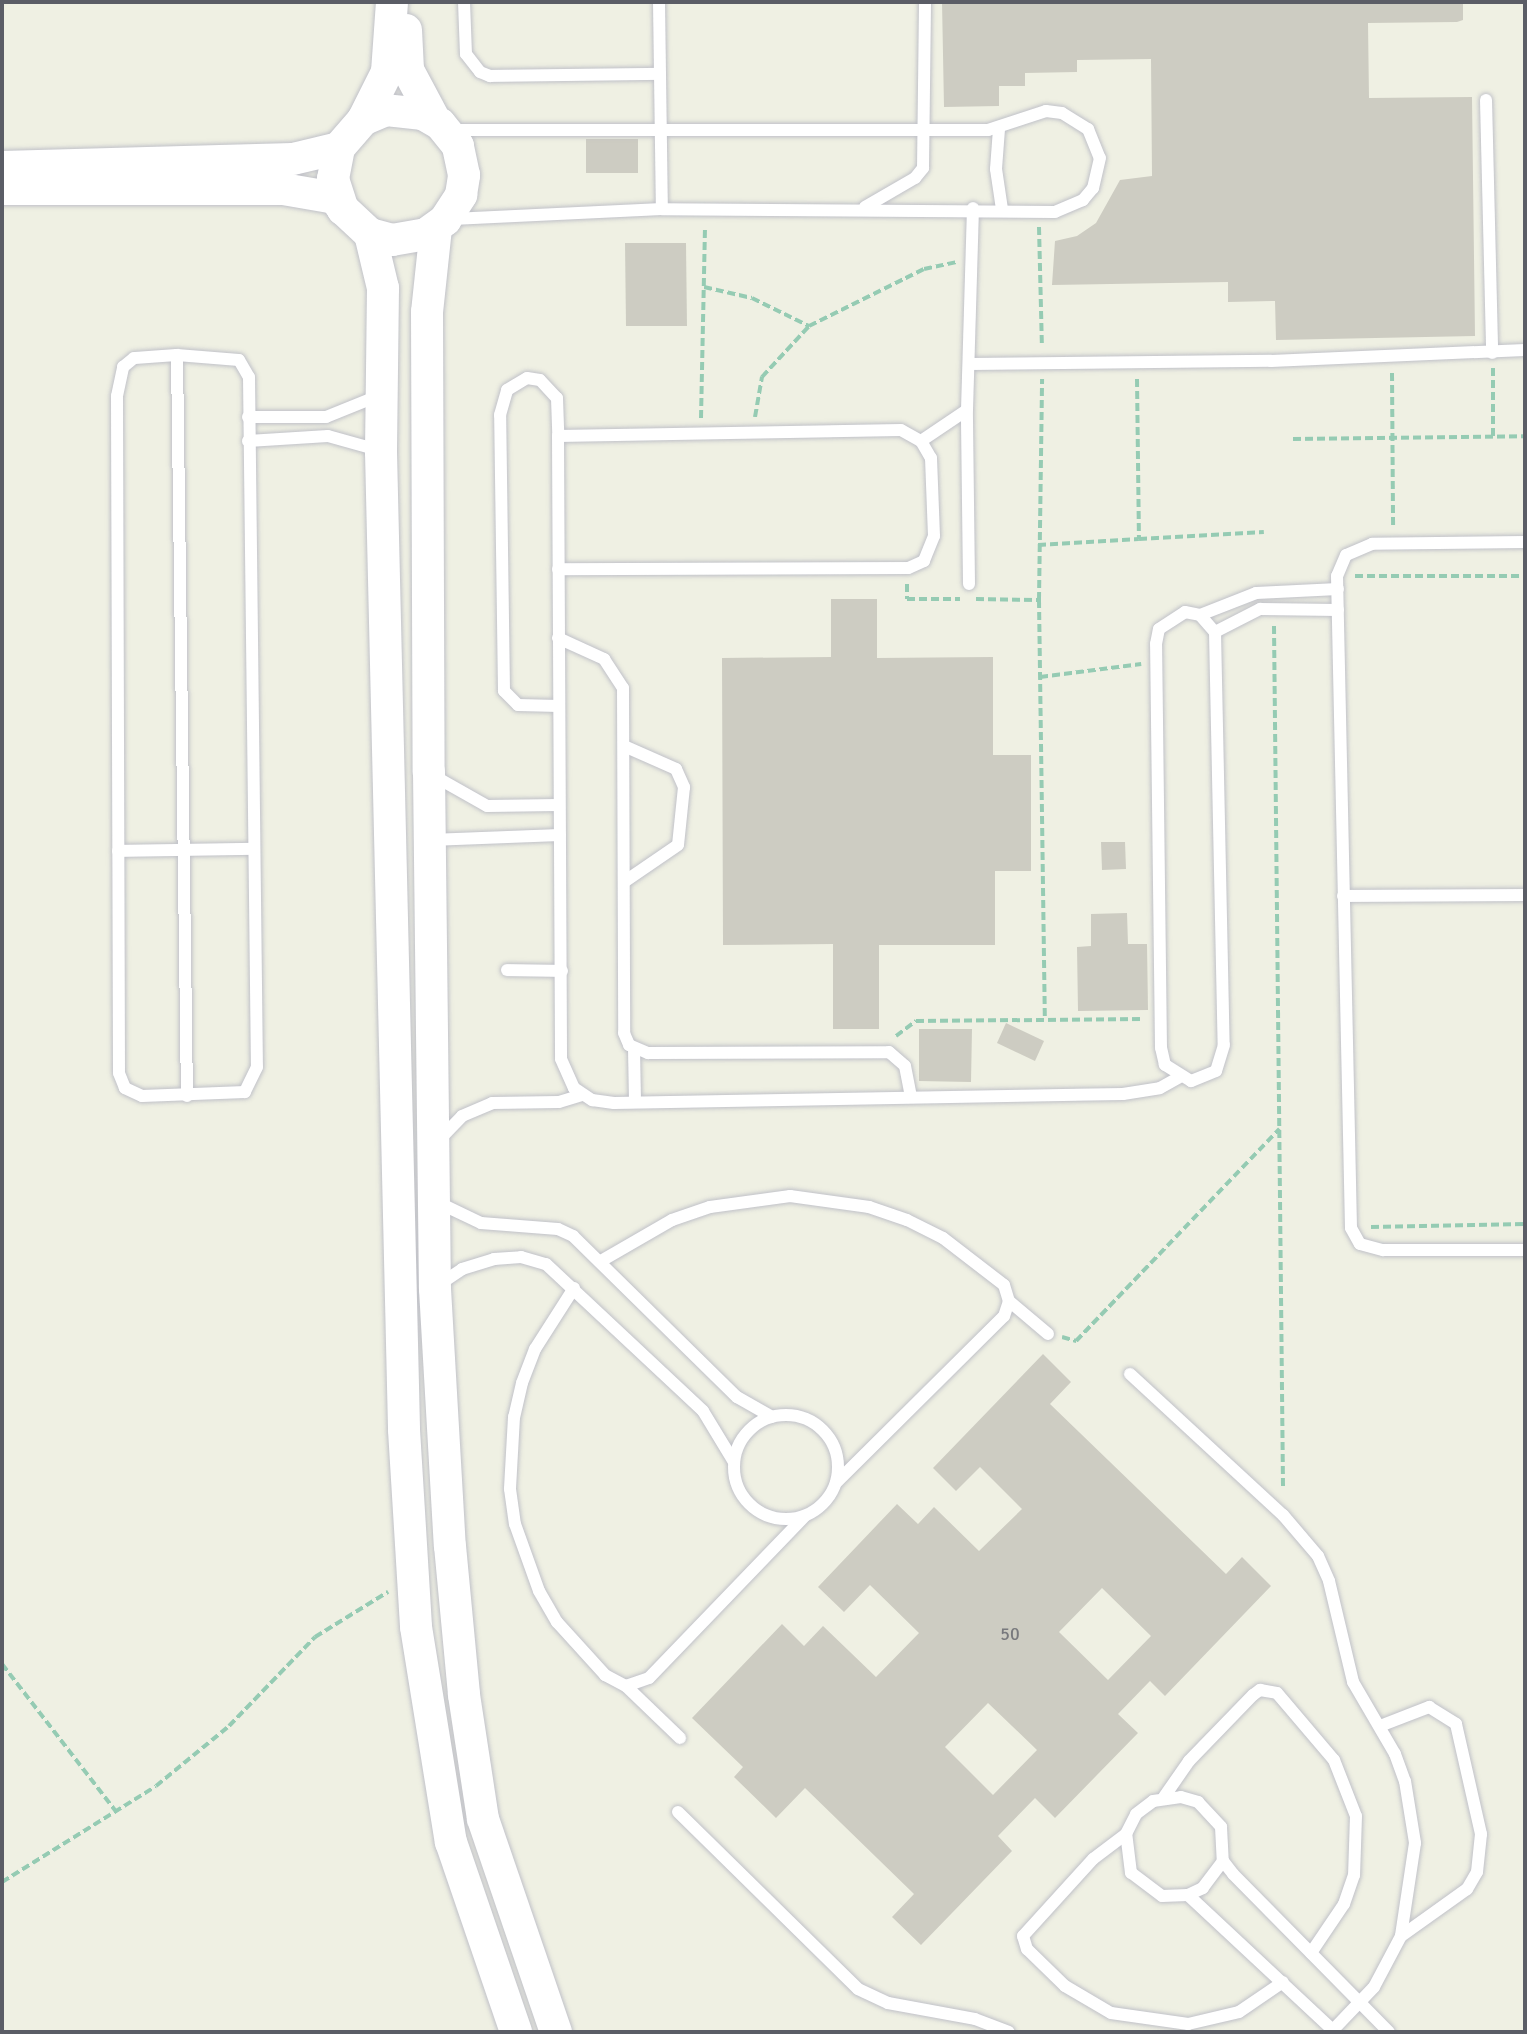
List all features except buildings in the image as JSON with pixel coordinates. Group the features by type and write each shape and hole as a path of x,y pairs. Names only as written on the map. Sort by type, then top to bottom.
{"street":[{"path":"343,209 333,179 339,148 363,120 387,72 393,39 392,2"},
{"path":"406,2 408,70 440,124 458,146 464,175 461,195 440,224 427,312 435,1289 453,1597 477,1786 494,1860 543,1983 556,2032"},
{"path":"363,120 398,109 440,124"},
{"path":"2,167 293,159 339,148"},
{"path":"2,189 302,190 335,198 370,234 404,240 440,224"},
{"path":"370,234 383,288 381,452 404,1430 412,1583 451,1842 468,1903 517,2028"},
{"path":"389,744 398,758 406,827 414,837 430,840"}],"lane":[{"path":"464,2 466,54 480,72 490,76 660,74"},
{"path":"659,2 662,209"},
{"path":"862,209 915,178 926,155 925,2"},
{"path":"1486,100 1492,353"},
{"path":"440,124 660,129 999,129 1031,115 1062,113 1088,129 1096,142 1100,158 1093,188 1069,208 1038,212 973,208 662,209 440,224"},
{"path":"999,129 996,169 1002,209"},
{"path":"969,584 967,410 974,258 973,208"},
{"path":"970,364 1391,358 1525,350"},
{"path":"177,355 187,1096"},
{"path":"177,355 244,363 248,417 256,1077 245,1092 142,1096 120,1081 118,380 134,358 177,355"},
{"path":"559,706 518,705 504,691 500,415 507,390 515,382 540,380 550,387 557,398 559,706 558,805 562,971 561,1059 568,1079 582,1095"},
{"path":"248,417 326,417 381,394"},
{"path":"921,441 967,410"},
{"path":"558,436 901,430 921,441 931,458 933,501 930,554 908,568 558,569"},
{"path":"248,441 328,436 381,452"},
{"path":"1525,542 1358,546 1346,555 1337,583 1351,1228 1360,1244 1383,1250 1525,1250"},
{"path":"1178,1078 1165,1065 1163,1019 1159,629 1170,617 1185,612 1200,615 1256,593 1337,583"},
{"path":"1215,632 1242,613 1274,608 1338,610"},
{"path":"433,1153 450,1126 476,1108 582,1095 603,1103 1133,1093 1178,1078 1204,1079 1223,1059 1215,632 1200,615"},
{"path":"558,638 604,659 620,676 624,746 624,1033 634,1049 635,1102"},
{"path":"624,746 676,769 684,787 678,845 624,882"},
{"path":"429,772 487,806 558,805"},
{"path":"430,840 560,835"},
{"path":"118,851 251,849"},
{"path":"1343,896 1525,895"},
{"path":"507,970 562,971"},
{"path":"634,1049 879,1050 899,1057 905,1066 911,1096"},
{"path":"601,1261 636,1238 710,1207 776,1197 830,1199 907,1220 943,1238 1004,1285 1009,1301 1048,1334"},
{"path":"434,1200 481,1223 558,1229 601,1261 737,1397 772,1417"},
{"path":"435,1289 477,1262 521,1257 546,1264 703,1411 734,1462"},
{"path":"574,1288 535,1349 514,1417 510,1489 519,1535 539,1591 579,1650 605,1675 626,1686 680,1738"},
{"path":"626,1686 649,1678 804,1517 829,1497 836,1483 1004,1316 1009,1301"},
{"path":"1130,1374 1283,1515 1318,1556 1329,1581 1344,1658 1400,1767 1414,1828 1414,1874 1401,1936 1361,2004 1333,2031 1188,1895"},
{"path":"804,1517 769,1517 754,1509 735,1480 734,1462 746,1433 772,1417 790,1415 823,1431 836,1455 836,1483"},
{"path":"1164,1797 1181,1797 1211,1812 1221,1827 1223,1861 1216,1876 1188,1895 1162,1896 1139,1883 1125,1860 1126,1834 1136,1814 1164,1797 1189,1761 1253,1695 1260,1690 1277,1693 1334,1760 1356,1816 1354,1875 1344,1904 1311,1953"},
{"path":"1380,1726 1429,1707 1456,1724 1481,1834 1477,1872 1467,1889 1401,1936"},
{"path":"678,1812 858,1989 888,2003 975,2019 1009,2032"},
{"path":"1126,1834 1093,1859 1023,1936 1027,1949 1065,1986 1111,2013 1188,2024 1239,2012 1283,1982"},
{"path":"1223,1861 1389,2032"}],"path":[{"path":"701,433 705,209"},
{"path":"1038,212 1043,364 1038,545 1045,1019"},
{"path":"756,432 762,377 809,326 924,269 974,258"},
{"path":"704,287 752,298 809,326"},
{"path":"1492,353 1493,437"},
{"path":"1391,358 1393,543"},
{"path":"1137,362 1139,539"},
{"path":"1293,439 1525,436"},
{"path":"1038,545 1264,532"},
{"path":"908,568 907,599 1039,600"},
{"path":"1337,583 1525,576"},
{"path":"1274,608 1283,1515"},
{"path":"1040,677 1157,662"},
{"path":"879,1050 916,1021 1163,1019"},
{"path":"1076,1341 1279,1129"},
{"path":"1351,1228 1525,1224"},
{"path":"2,1882 117,1813 229,1726 315,1637 361,1605 412,1583"},
{"path":"2,1664 117,1813"}]}
